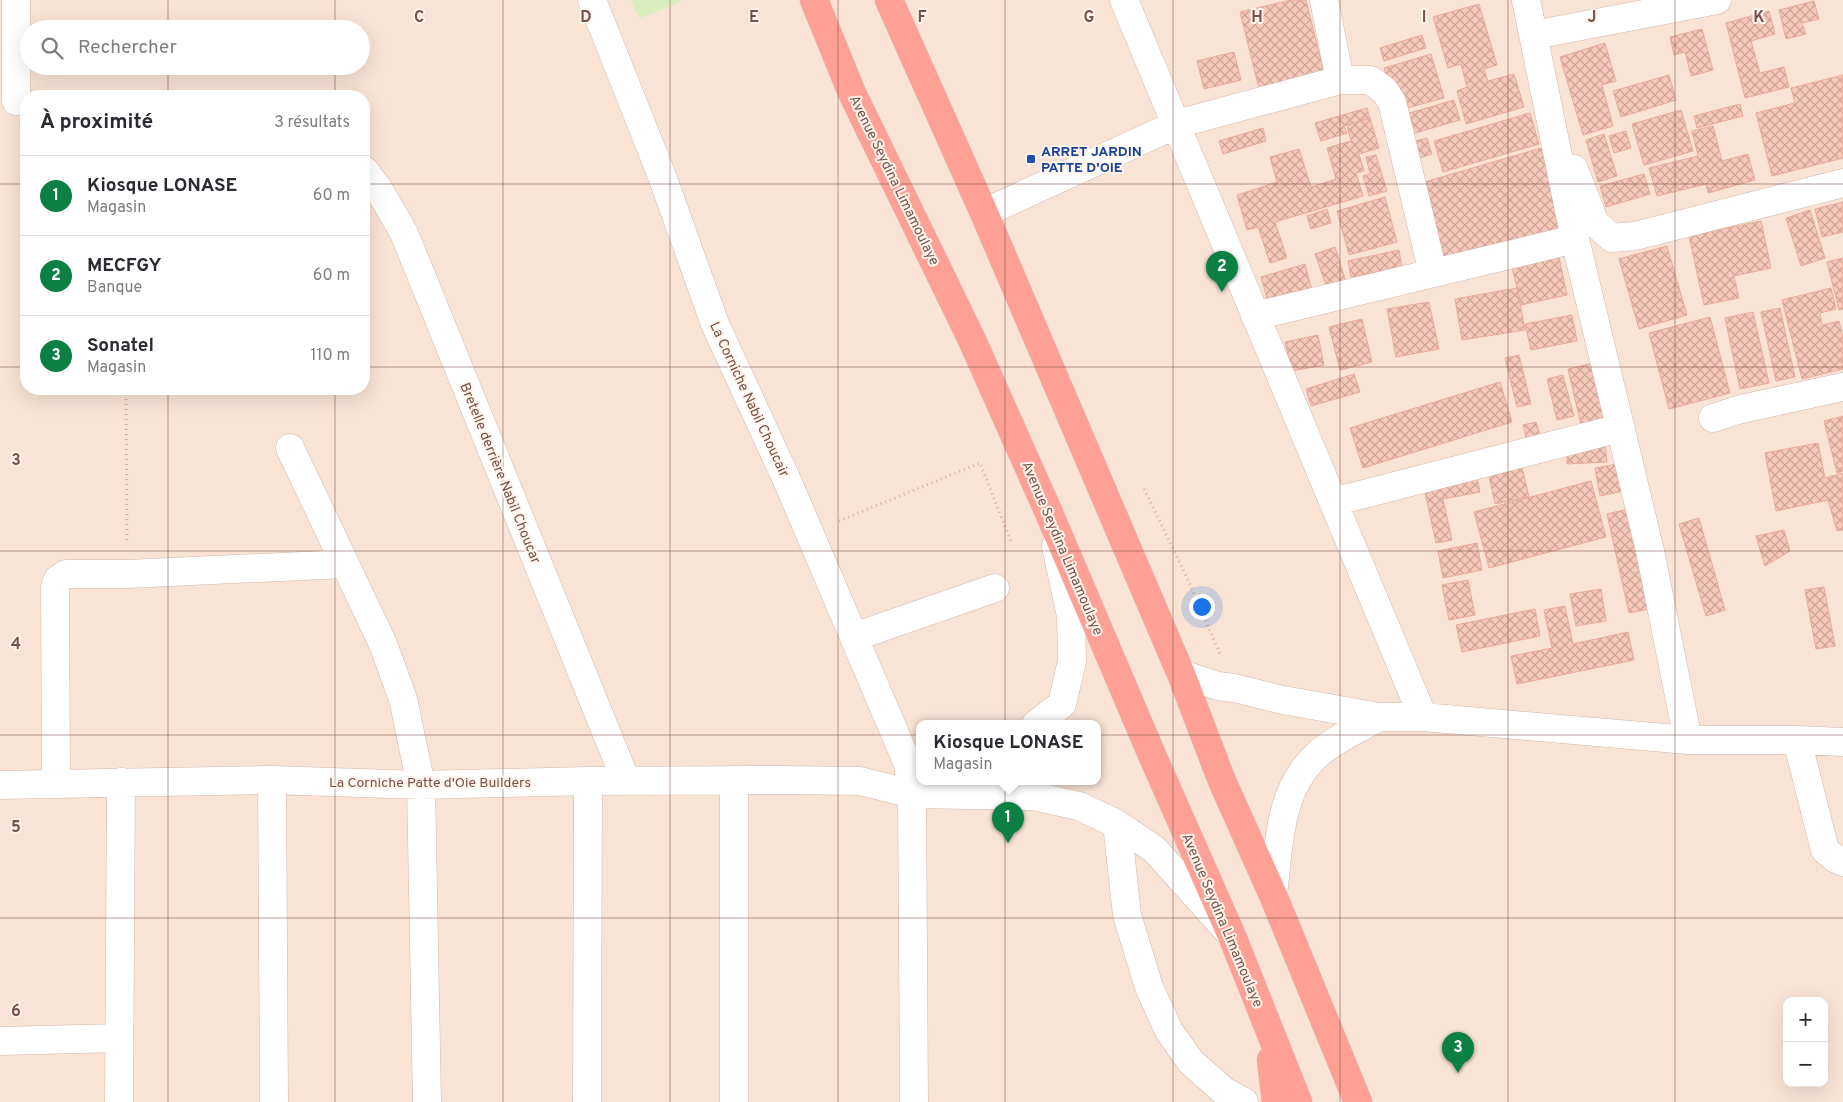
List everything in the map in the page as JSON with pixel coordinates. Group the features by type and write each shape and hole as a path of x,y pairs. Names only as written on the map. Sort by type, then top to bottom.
{"highway":[{"name":"Avenue Seydina Limamoulaye","path":"814,0 852,93 972,340 1049,513 1152,755 1232,936 1298,1102"},
{"path":"889,0 984,213 1181,674 1222,781 1273,895 1358,1102"},
{"path":"1267,1026 1276,1102"}],"street":[{"path":"14,101 16,0"},
{"name":"La Corniche Nabil Choucair","path":"592,0 662,176 715,324 786,478 854,637 914,763 912,794 914,1102"},
{"path":"1124,0 1423,717"},
{"path":"1324,0 1340,80"},
{"path":"1526,0 1575,239 1650,551 1688,740"},
{"path":"1534,35 1717,0"},
{"path":"984,213 1177,124 1340,80 1370,80 1384,90 1392,102 1433,273"},
{"path":"1554,130 1566,148 1596,223 1612,238 1635,236 1843,183"},
{"name":"Bretelle derrière Nabil Choucar","path":"370,178 404,233 626,781"},
{"path":"1255,316 1575,239"},
{"path":"1713,418 1740,409 1843,387"},
{"path":"1333,502 1620,428"},
{"path":"290,448 383,644 403,699 421,785 427,1102"},
{"path":"1041,720 1062,704 1072,661 1071,616 1049,513"},
{"path":"56,784 55,587 58,579 66,574 127,574 345,564"},
{"path":"854,637 995,588"},
{"path":"1181,674 1218,686 1379,717 1423,717 1688,740 1843,742"},
{"path":"1273,895 1283,813 1290,792 1302,772 1317,754 1379,717"},
{"path":"1797,740 1825,850 1843,862"},
{"path":"860,781 914,763"},
{"path":"272,780 274,1102"},
{"name":"La Corniche Patte d'Oie Builders","path":"0,785 272,780 421,785 588,781 860,781"},
{"path":"734,780 734,1102"},
{"path":"587,1102 588,781"},
{"path":"860,781 912,794 1034,796 1079,806 1117,824 1154,849 1232,936"},
{"path":"119,1102 121,782"},
{"path":"1117,824 1127,915 1149,987 1169,1031 1191,1062 1224,1090 1244,1102"},
{"path":"0,1041 119,1038"}],"path":[{"path":"126,395 127,574"},
{"path":"810,533 980,464 1012,544"},
{"path":"1144,489 1188,580 1234,688"}],"shaded area":[{"path":"0,0 1843,0 1843,1102 0,1102"}],"green space":[{"path":"631,0 684,0 639,19"}],"building":[{"path":"1291,0 1306,0 1326,81 1261,97 1240,12"},
{"path":"1814,1 1819,19 1802,23 1806,34 1786,39 1779,10"},
{"path":"1479,4 1497,65 1484,69 1488,81 1514,74 1524,107 1466,124 1457,91 1467,87 1461,64 1448,68 1433,17"},
{"path":"1769,11 1775,34 1751,41 1760,73 1784,67 1789,87 1745,98 1726,23"},
{"path":"1702,29 1713,70 1691,76 1685,52 1674,55 1670,37"},
{"path":"1422,35 1426,48 1384,61 1380,48"},
{"path":"1605,43 1616,81 1602,85 1613,126 1583,135 1560,57"},
{"path":"1234,52 1241,80 1204,89 1197,61"},
{"path":"1431,54 1444,98 1396,111 1384,68"},
{"path":"1669,75 1676,100 1621,117 1613,91"},
{"path":"1843,75 1843,158 1772,176 1756,113 1795,103 1791,88"},
{"path":"1454,100 1460,120 1405,136 1399,116"},
{"path":"1740,104 1743,116 1697,128 1694,116"},
{"path":"1367,108 1370,118 1344,126 1347,133 1321,141 1315,123"},
{"path":"1681,110 1693,151 1644,165 1632,124"},
{"path":"1530,113 1539,144 1443,172 1434,141"},
{"path":"1370,118 1379,148 1359,154 1364,171 1356,173 1363,196 1275,222 1287,258 1270,263 1258,227 1247,230 1237,195 1277,182 1270,157 1299,149 1311,187 1336,179 1327,148 1351,141 1347,125"},
{"path":"1713,126 1722,161 1748,154 1755,180 1708,193 1706,184 1657,196 1649,168 1698,156 1692,131"},
{"path":"1263,128 1266,141 1223,154 1219,141"},
{"path":"1626,131 1631,148 1614,153 1609,136"},
{"path":"1604,134 1617,176 1598,182 1586,140"},
{"path":"1427,138 1432,154 1409,161 1404,144"},
{"path":"1541,148 1565,231 1445,266 1421,183"},
{"path":"1376,155 1387,191 1369,196 1363,176 1370,174 1366,157"},
{"path":"1644,174 1650,194 1606,207 1600,186"},
{"path":"1385,197 1397,242 1349,255 1337,211"},
{"path":"1843,202 1843,232 1822,237 1815,209"},
{"path":"1327,209 1331,223 1311,229 1307,216"},
{"path":"1810,210 1825,258 1801,266 1786,218"},
{"path":"1761,221 1771,268 1734,276 1739,298 1704,305 1689,236"},
{"path":"1667,246 1687,315 1639,329 1619,259"},
{"path":"1335,247 1348,288 1329,294 1315,254"},
{"path":"1399,250 1402,267 1351,277 1348,261"},
{"path":"1559,257 1567,295 1521,305 1512,267"},
{"path":"1843,258 1843,309 1839,310 1827,262"},
{"path":"1305,264 1313,294 1269,306 1261,277"},
{"path":"1517,288 1525,330 1462,340 1455,299"},
{"path":"1831,288 1836,309 1820,313 1822,325 1839,321 1843,337 1843,369 1802,379 1782,300"},
{"path":"1429,302 1439,349 1396,357 1387,309"},
{"path":"1780,308 1795,377 1776,381 1761,312"},
{"path":"1753,312 1769,383 1740,389 1725,318"},
{"path":"1572,315 1577,341 1531,350 1525,324"},
{"path":"1710,317 1730,393 1669,409 1649,333"},
{"path":"1362,319 1372,362 1340,370 1329,327"},
{"path":"1318,335 1324,365 1292,371 1285,342"},
{"path":"1519,355 1531,404 1517,407 1505,358"},
{"path":"1593,363 1608,424 1582,429 1568,369"},
{"path":"1354,374 1360,392 1311,406 1306,389"},
{"path":"1563,375 1574,416 1557,420 1547,379"},
{"path":"1500,382 1512,422 1363,468 1350,428"},
{"path":"1843,416 1843,471 1837,473 1824,421"},
{"path":"1536,422 1542,441 1528,445 1523,425"},
{"path":"1818,443 1825,478 1843,473 1843,530 1837,531 1828,500 1776,511 1765,453"},
{"path":"1605,444 1607,462 1567,464 1567,446"},
{"path":"1521,463 1529,497 1495,504 1488,471"},
{"path":"1617,464 1623,491 1600,496 1595,468"},
{"path":"1476,472 1480,492 1443,499 1452,540 1436,543 1423,483"},
{"path":"1591,481 1606,537 1489,568 1474,512"},
{"path":"1628,509 1649,609 1629,613 1607,514"},
{"path":"1699,518 1725,610 1706,616 1679,524"},
{"path":"1784,530 1790,551 1765,566 1756,536"},
{"path":"1477,543 1482,570 1443,578 1438,551"},
{"path":"1468,580 1475,615 1449,620 1442,585"},
{"path":"1824,587 1835,646 1816,649 1805,590"},
{"path":"1601,589 1606,621 1576,626 1570,594"},
{"path":"1565,606 1573,644 1628,632 1634,660 1517,684 1511,656 1552,648 1544,610"},
{"path":"1535,609 1540,636 1462,652 1456,625"}],"place":[{"name":"ARRET JARDIN PATTE D'OIE","path":"1031,159"},
{"name":"MECFGY","path":"1222,292"},
{"name":"Kiosque LONASE","path":"1008,843"},
{"name":"Sonatel","path":"1458,1073"}]}
